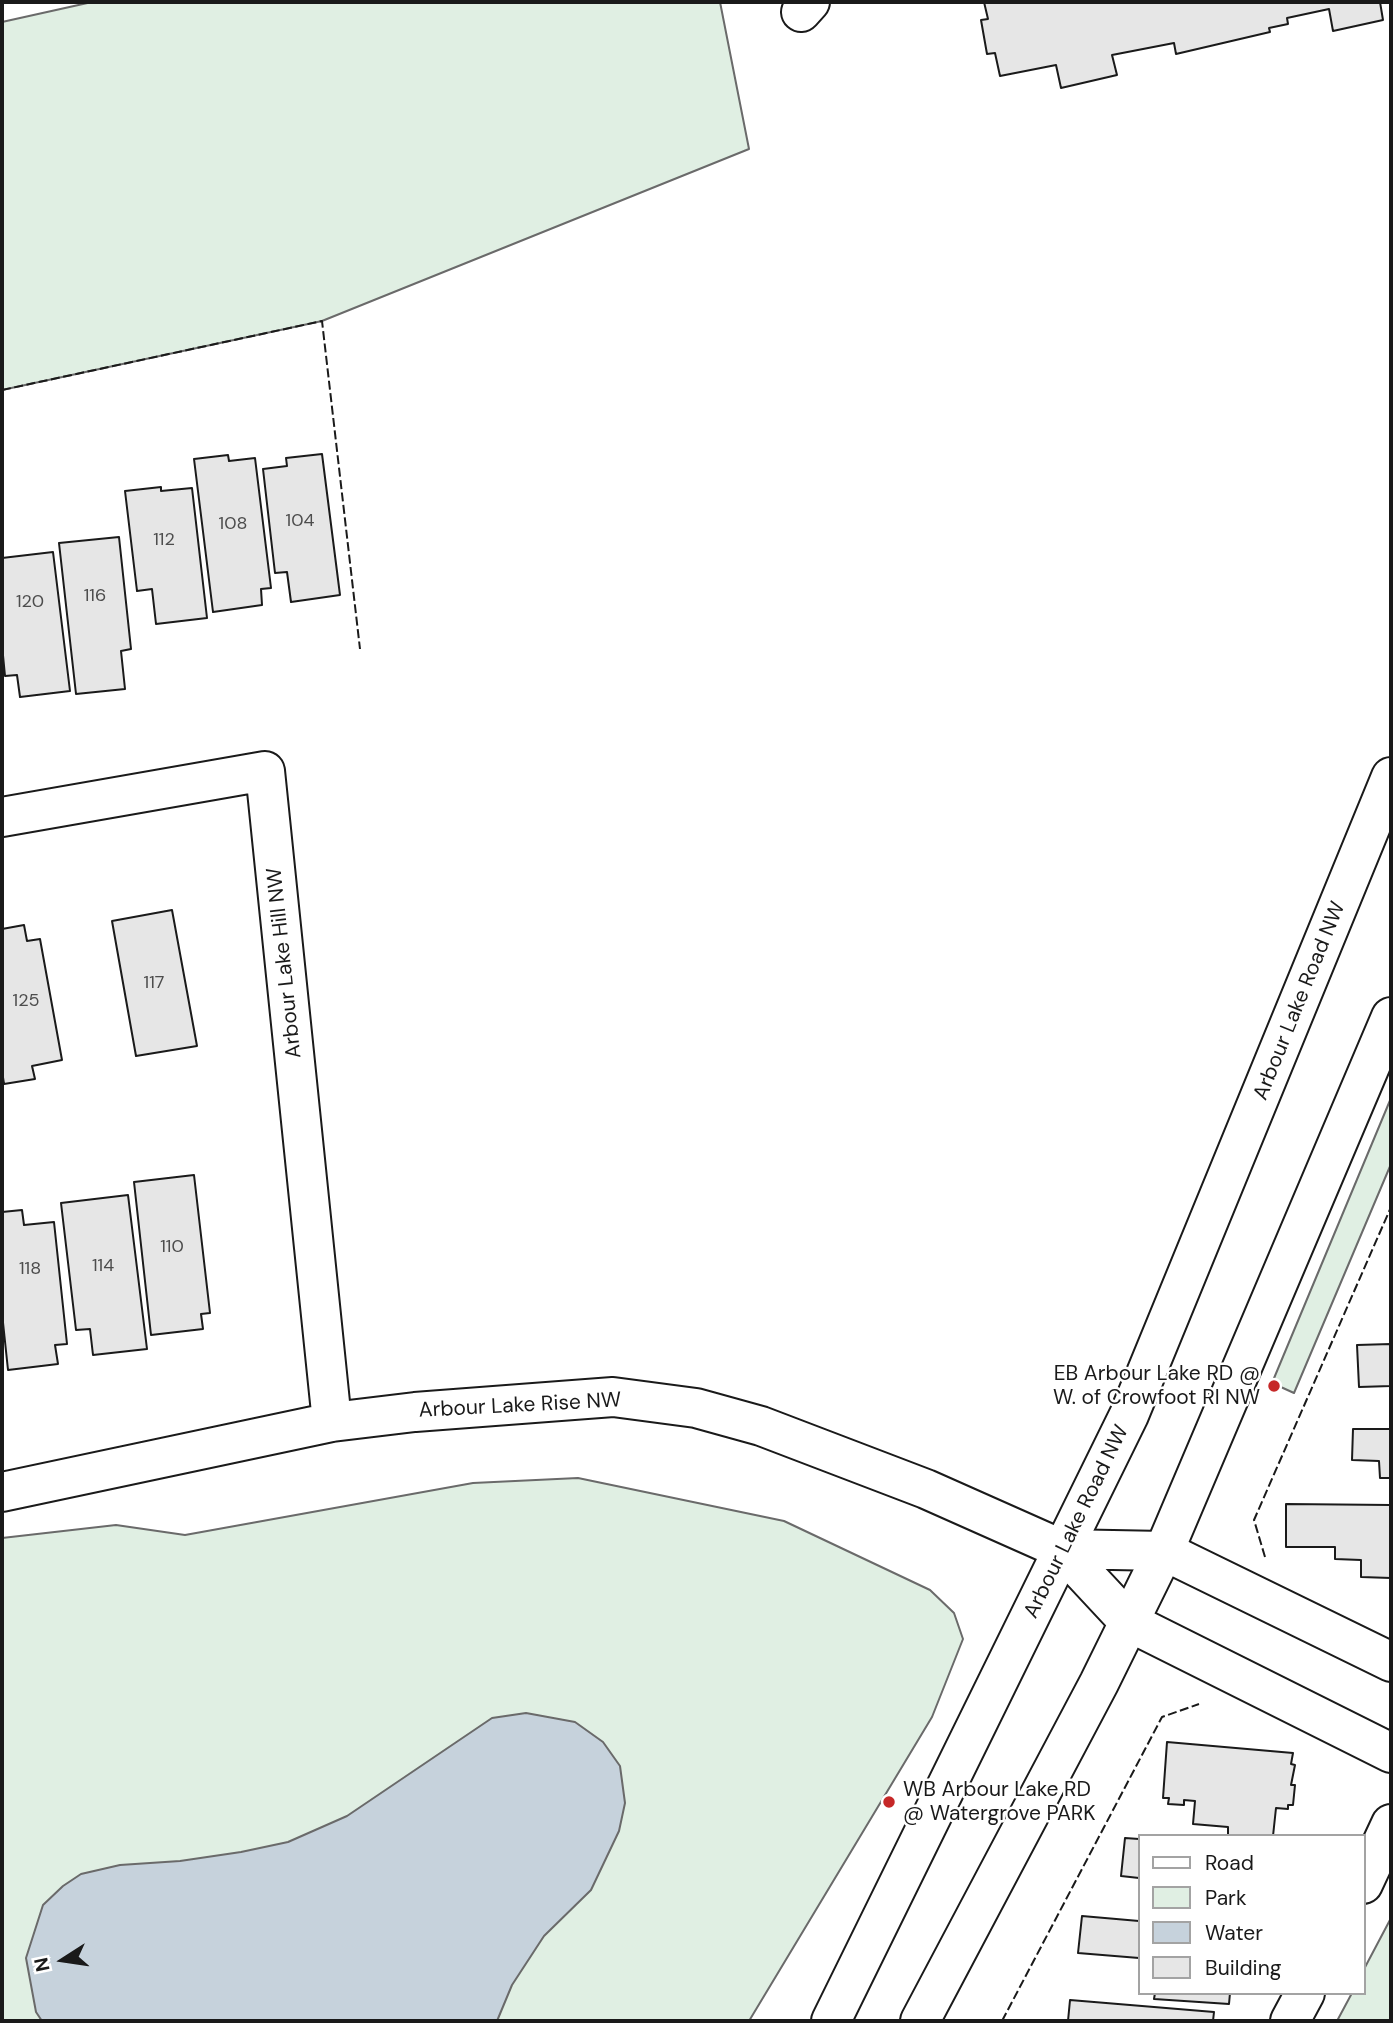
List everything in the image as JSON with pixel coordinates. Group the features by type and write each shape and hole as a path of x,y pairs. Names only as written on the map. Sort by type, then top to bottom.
{"street":[{"name":"Arbour Lake Hill NW","path":"2,817 265,771 332,1422"},
{"name":"Arbour Lake Road NW","path":"831,2021 1129,1415 1391,777"},
{"path":"920,2021 1164,1551 1391,1017"},
{"name":"Arbour Lake Rise NW","path":"2,1492 332,1422 415,1412 613,1397 696,1408 761,1426 913,1485 1061,1549"},
{"path":"1061,1549 1164,1551 1391,1662"},
{"path":"1061,1549 1129,1622 1391,1753"},
{"path":"1365,1880 1391,1824"},
{"path":"1290,2021 1304,1995"}],"green space":[{"path":"92,2 720,2 749,149 322,321 2,390 2,22"},
{"path":"1391,1098 1391,1164 1294,1393 1272,1383"},
{"path":"578,1478 784,1521 930,1590 954,1613 963,1639 932,1717 749,2021 2,2021 2,1538 116,1525 185,1535 473,1483"},
{"path":"1391,1918 1391,2021 1337,2021 1351,1995 1365,1995 1365,1967"}],"water":[{"path":"526,1713 575,1722 603,1742 620,1766 625,1803 619,1831 591,1890 544,1936 512,1985 497,2021 42,2021 36,2012 26,1958 43,1905 81,1874 120,1865 180,1861 288,1842 347,1816 492,1718"}],"building":[{"path":"984,2 1380,2 1383,20 1333,31 1329,9 1287,18 1288,24 1269,28 1270,32 1176,54 1174,43 1112,55 1117,75 1061,88 1056,65 1000,76 995,53 987,54 981,20 988,19"},
{"path":"322,454 340,595 291,602 287,572 275,573 263,469 287,466 286,458"},
{"path":"228,455 229,461 255,458 271,588 261,589 262,605 213,612 194,459"},
{"path":"161,487 161,491 192,488 207,618 156,624 152,589 137,591 125,491"},
{"path":"119,537 131,649 121,651 125,689 76,694 59,543"},
{"path":"53,552 70,691 20,697 17,675 5,676 2,645 2,558"},
{"path":"172,910 197,1046 136,1056 112,921"},
{"path":"24,925 27,941 40,939 62,1060 32,1066 35,1079 4,1084 2,929"},
{"path":"194,1175 210,1313 201,1314 203,1329 151,1335 134,1182"},
{"path":"128,1195 147,1349 93,1355 90,1329 76,1330 61,1203"},
{"path":"22,1210 24,1225 54,1222 67,1344 55,1345 58,1364 8,1370 2,1313 2,1212"},
{"path":"1391,1344 1391,1386 1359,1387 1357,1345"},
{"path":"1353,1429 1391,1429 1391,1478 1380,1478 1379,1461 1352,1460"},
{"path":"1286,1504 1391,1505 1391,1578 1361,1577 1361,1560 1335,1559 1335,1547 1286,1547"},
{"path":"1167,1742 1293,1753 1293,1805 1288,1805 1288,1809 1276,1808 1273,1834 1228,1834 1228,1827 1193,1824 1195,1801 1184,1800 1184,1805 1168,1804 1169,1798 1163,1798"},
{"path":"1125,1838 1138,1839 1138,1878 1121,1876"},
{"path":"1082,1916 1138,1921 1138,1958 1078,1953"},
{"path":"1155,1995 1230,1995 1229,2004 1154,1999"},
{"path":"1070,2000 1214,2012 1213,2021 1068,2021"}],"fence":[{"path":"2,390 322,321 360,649"},
{"path":"1265,1557 1254,1520 1391,1207"},
{"path":"1002,2021 1162,1717 1199,1704"}],"place":[{"name":"EB Arbour Lake RD @ W. of Crowfoot RI NW","path":"1274,1386"},
{"name":"WB Arbour Lake RD @ Watergrove PARK","path":"889,1802"}]}
